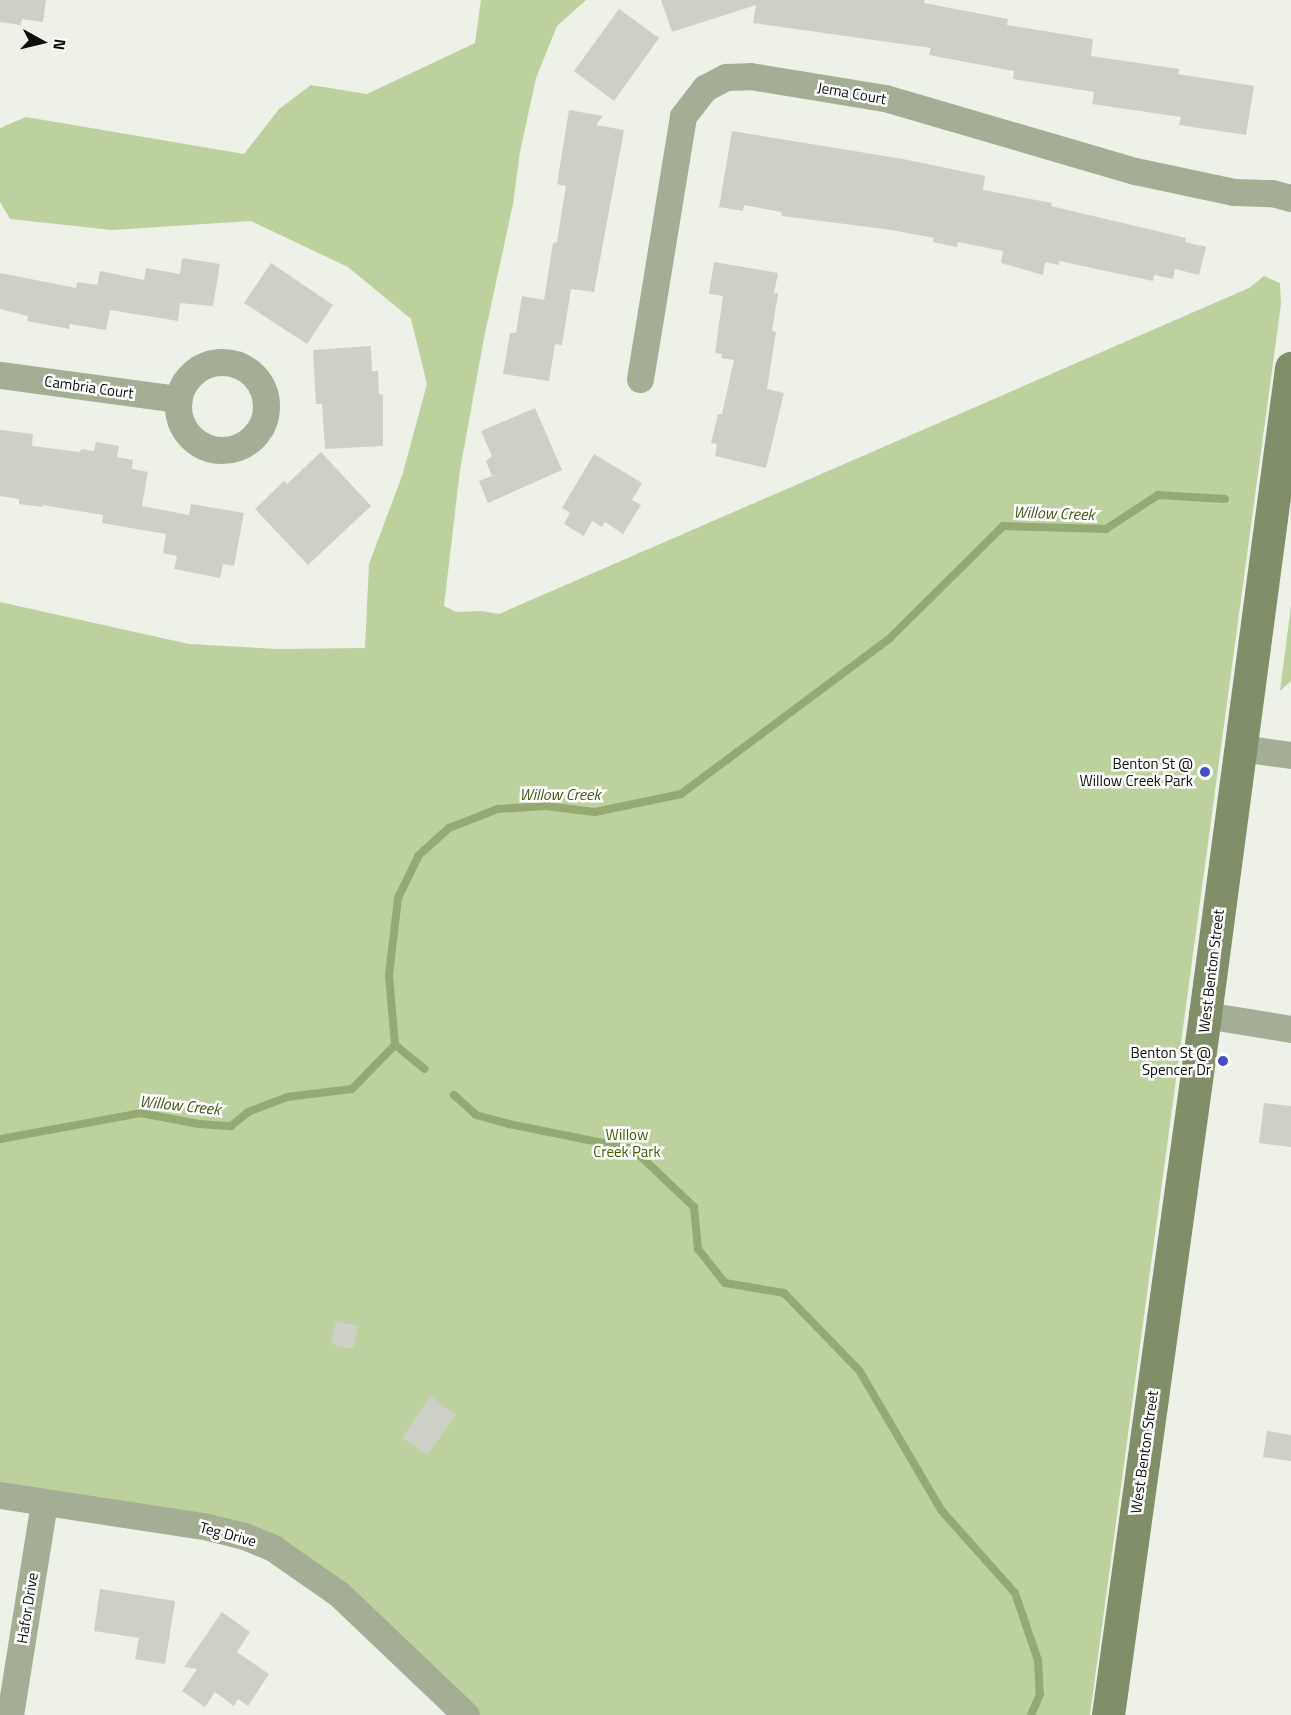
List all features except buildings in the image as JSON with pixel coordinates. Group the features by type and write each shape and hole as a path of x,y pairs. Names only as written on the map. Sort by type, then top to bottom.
{"street":[{"name":"Jema Court","path":"640,379 684,116 705,88 726,77 750,76 885,98 1135,171 1234,192 1272,193 1291,198"},
{"name":"West Benton Street","path":"1108,1715 1205,1015 1291,368"},
{"name":"Cambria Court","path":"0,375 178,399"},
{"path":"1240,748 1291,754"},
{"path":"1205,1015 1291,1029"},
{"name":"Teg Drive","path":"0,1495 208,1527 244,1536 273,1548 339,1594 466,1715"},
{"name":"Hafor Drive","path":"10,1715 44,1502"}],"green space":[{"name":"Willow Creek Park","path":"481,0 586,0 557,26 536,78 520,152 513,204 484,338 460,470 444,606 456,612 482,611 499,614 1249,288 1264,276 1280,283 1281,304 1090,1715 466,1715 273,1548 0,1495 0,602 189,644 277,649 365,648 369,564 402,476 427,384 411,319 348,267 251,221 112,230 10,219 0,202 0,128 26,117 244,154 279,109 311,85 367,94 475,43"},
{"path":"1291,606 1291,681 1280,691"}],"waterway":[{"name":"Willow Creek","path":"0,1139 141,1113 199,1124 231,1126 248,1112 287,1097 352,1089 395,1045 389,975 398,898 419,855 449,828 498,809 546,806 595,812 681,794 890,638 1003,526 1106,529 1158,495 1225,499"},
{"path":"395,1045 425,1069"},
{"path":"454,1095 476,1115 509,1124 633,1149 694,1207 698,1249 725,1283 784,1293 859,1370 941,1510 1015,1593 1038,1660 1040,1694 1031,1715"}],"place":[{"name":"Benton St @ Willow Creek Park","path":"1205,772"},
{"name":"Benton St @ Spencer Dr","path":"1223,1061"}]}
